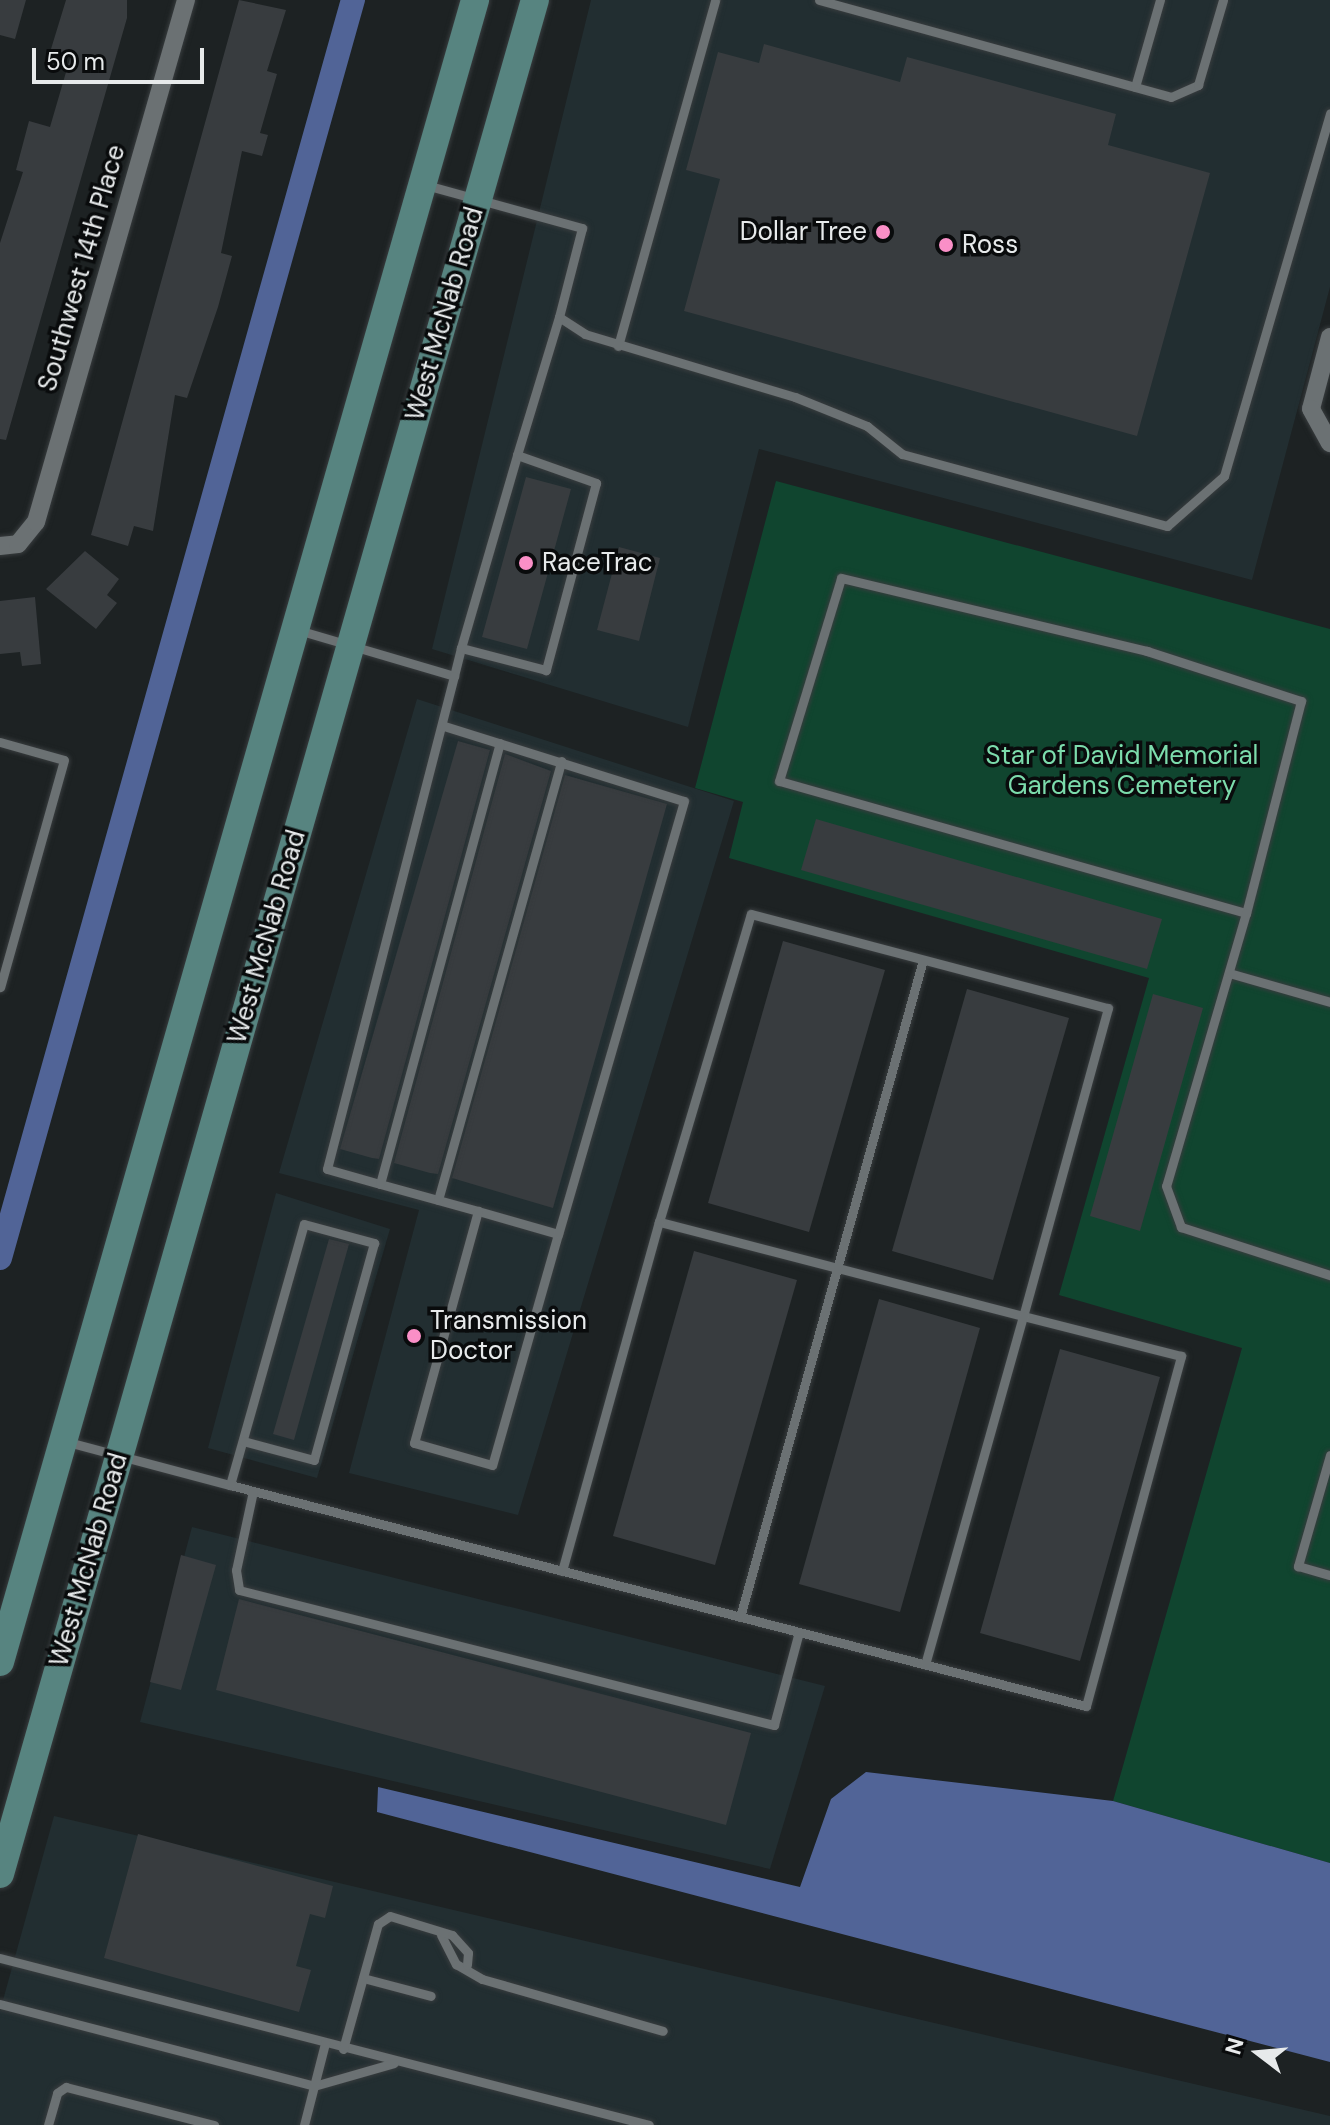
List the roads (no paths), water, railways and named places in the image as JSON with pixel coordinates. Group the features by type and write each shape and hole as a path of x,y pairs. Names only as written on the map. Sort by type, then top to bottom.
{"main road":[{"path":"0,1662 475,0"},
{"name":"West McNab Road","path":"0,1874 535,0"}],"street":[{"name":"Southwest 14th Place","path":"9,545 36,522 186,0"},
{"path":"1330,337 1311,409 1330,443"}],"lane":[{"path":"618,346 715,0"},
{"path":"819,0 1171,97 1198,85 1223,0"},
{"path":"1135,87 1160,0"},
{"path":"559,317 618,346 795,397 867,426 902,454 1167,526 1224,476 1330,113"},
{"path":"423,184 582,228 559,317 461,648 444,726 327,1169 558,1234"},
{"path":"461,648 546,670 596,483 517,455"},
{"path":"1246,913 779,781 841,578 1147,651 1301,701 1246,913 1166,1186 1181,1227 1330,1275"},
{"path":"295,629 350,648 454,676"},
{"path":"444,726 684,801 492,1465 414,1443 478,1211"},
{"path":"0,742 64,760 0,987"},
{"path":"380,1184 500,743"},
{"path":"438,1200 561,761"},
{"path":"562,1571 659,1222 751,914 1108,1008 925,1664"},
{"path":"740,1617 923,960"},
{"path":"1229,973 1330,1002"},
{"path":"63,1441 1086,1706 1181,1356 659,1222"},
{"path":"230,1485 304,1224 374,1243 314,1460 243,1441"},
{"path":"1330,1455 1298,1566 1330,1575"},
{"path":"253,1491 236,1570 239,1590 774,1725 799,1632"},
{"path":"343,2049 378,1924 390,1916 441,1935 452,1935 468,1953 467,1965"},
{"path":"441,1935 456,1964 467,1965 482,1979 663,2031"},
{"path":"0,1958 394,2063 649,2125"},
{"path":"363,1978 431,1996"},
{"path":"0,2004 314,2086 394,2063"},
{"path":"304,2125 325,2043"},
{"path":"48,2125 57,2093 66,2087 214,2125"}],"water":[{"path":"866,1772 1113,1801 1330,1863 1330,2062 377,1812 378,1787 800,1887 831,1799"}],"waterway":[{"path":"0,1258 353,0"}],"place":[{"name":"Dollar Tree","path":"883,232"},
{"name":"Ross","path":"946,245"},
{"name":"RaceTrac","path":"526,563"},
{"name":"Transmission Doctor","path":"414,1336"}],"park label":[{"name":"Star of David Memorial Gardens Cemetery","path":"1122,771"}]}
